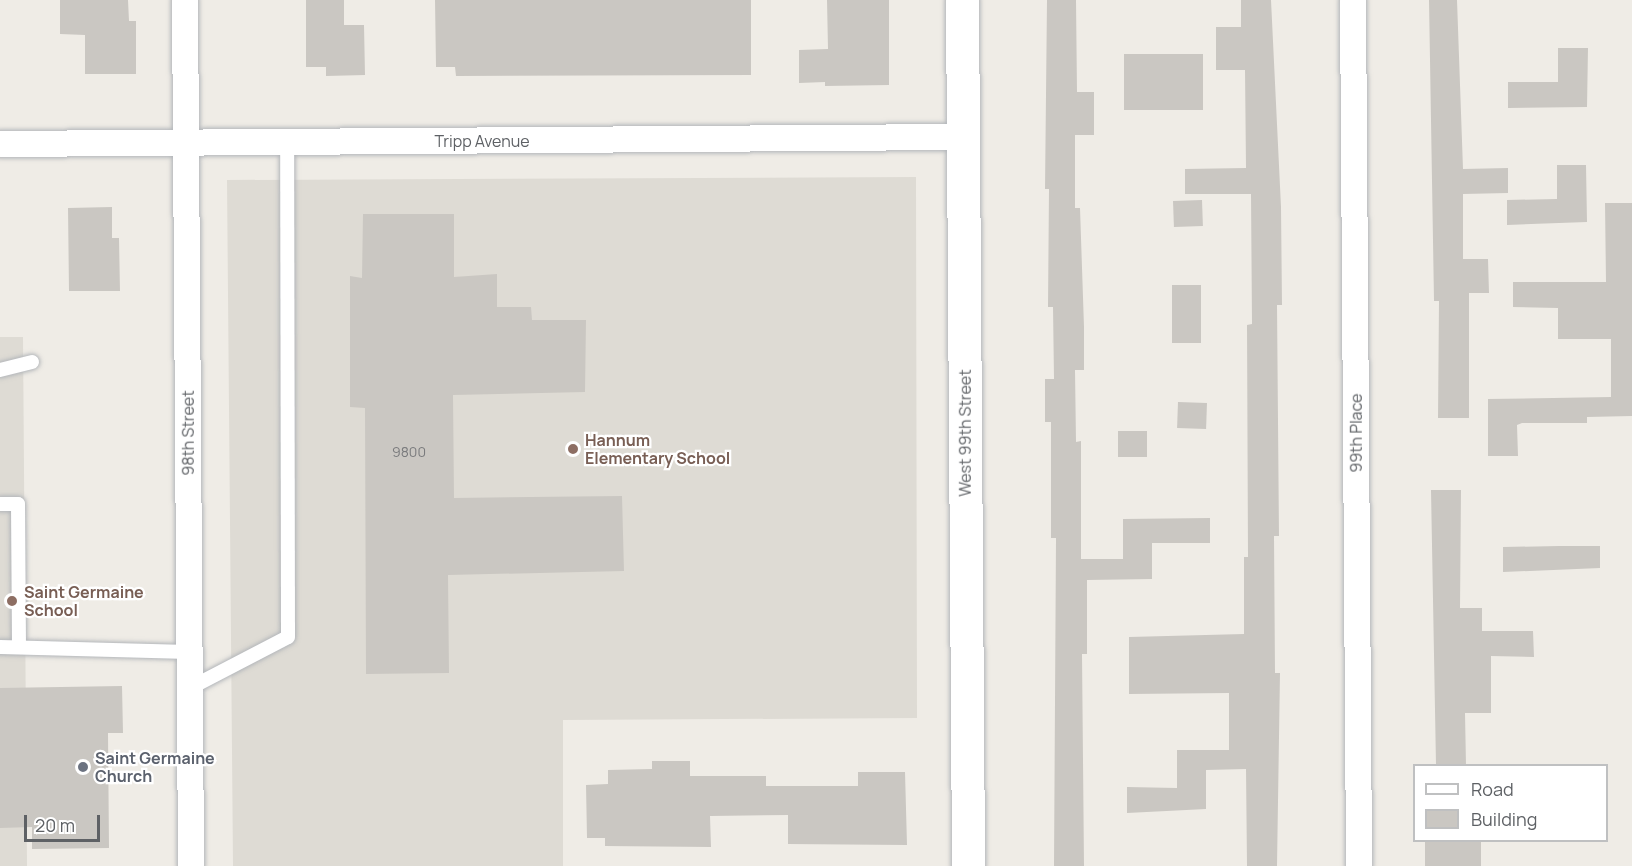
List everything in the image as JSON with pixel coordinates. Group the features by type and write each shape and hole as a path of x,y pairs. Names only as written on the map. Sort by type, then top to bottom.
{"street":[{"name":"98th Street","path":"185,0 191,866"},
{"name":"West 99th Street","path":"962,0 968,866"},
{"name":"99th Place","path":"1353,0 1359,866"},
{"name":"Tripp Avenue","path":"0,144 963,137"}],"lane":[{"path":"190,688 288,637 287,142"},
{"path":"0,370 32,362"},
{"path":"0,504 18,504 19,645"},
{"path":"0,647 19,645 189,652"}],"shaded area":[{"name":"Hannum Elementary School","path":"916,177 917,718 563,720 563,866 233,866 227,180"},
{"name":"Saint Germaine School","path":"0,337 23,337 27,866 0,866"}],"building":[{"path":"60,0 128,0 129,21 136,21 136,74 85,74 85,35 60,34"},
{"path":"306,0 344,0 344,25 364,25 365,75 326,76 326,67 306,67"},
{"path":"435,0 751,0 751,75 456,76 455,67 436,67"},
{"path":"827,0 889,0 889,85 825,86 825,82 799,83 799,50 828,49"},
{"path":"1047,0 1076,0 1077,92 1094,92 1094,135 1075,135 1075,208 1080,208 1084,327 1084,370 1075,370 1076,442 1081,441 1081,559 1123,559 1123,519 1210,518 1210,543 1152,543 1152,579 1087,580 1087,654 1082,654 1084,866 1054,866 1056,538 1051,538 1051,422 1045,422 1045,379 1054,379 1053,307 1048,307 1049,189 1045,189"},
{"path":"1241,0 1271,0 1281,207 1282,305 1277,305 1279,536 1274,536 1275,673 1280,673 1277,866 1247,866 1246,769 1206,770 1206,809 1127,813 1127,787 1177,788 1177,750 1229,750 1229,693 1129,694 1129,637 1244,634 1244,557 1248,557 1247,325 1252,324 1251,194 1185,194 1185,169 1246,168 1245,70 1216,70 1216,27 1241,27"},
{"path":"1429,0 1457,0 1463,169 1508,168 1508,193 1463,194 1463,259 1488,259 1489,293 1469,293 1469,418 1438,418 1439,301 1434,301"},
{"path":"1558,48 1588,48 1587,107 1508,108 1508,82 1558,82"},
{"path":"1124,54 1203,54 1203,110 1124,110"},
{"path":"1557,165 1586,165 1587,222 1507,225 1507,200 1557,199"},
{"path":"1202,200 1203,226 1174,227 1173,201"},
{"path":"1605,203 1632,203 1632,416 1587,417 1587,423 1522,423 1517,425 1518,456 1488,456 1488,399 1611,397 1611,339 1558,339 1558,308 1513,307 1513,282 1606,282"},
{"path":"112,207 112,238 119,238 120,291 69,291 68,208"},
{"path":"363,214 454,214 454,277 497,274 497,307 531,307 532,320 586,320 585,392 453,395 454,498 622,496 624,571 448,575 449,673 366,674 365,408 350,407 350,276 362,278"},
{"path":"1172,285 1201,285 1201,343 1172,343"},
{"path":"1178,402 1207,403 1206,429 1177,428"},
{"path":"1118,431 1147,431 1147,457 1118,457"},
{"path":"1431,490 1461,490 1460,608 1482,608 1482,631 1533,631 1534,657 1491,656 1491,713 1465,713 1466,764 1436,764"},
{"path":"1600,546 1600,568 1503,572 1503,547"},
{"path":"122,686 123,733 108,733 109,848 32,849 32,827 0,828 0,688"},
{"path":"652,761 690,761 690,776 766,776 766,786 858,786 858,772 905,772 907,845 788,844 788,815 710,816 711,847 605,846 605,838 587,838 586,785 608,784 608,770 652,769"},
{"path":"1425,842 1481,842 1481,866 1425,866"}],"place":[{"name":"Hannum Elementary School","path":"573,449"},
{"name":"Saint Germaine School","path":"12,601"},
{"name":"Saint Germaine Church","path":"83,767"}]}
